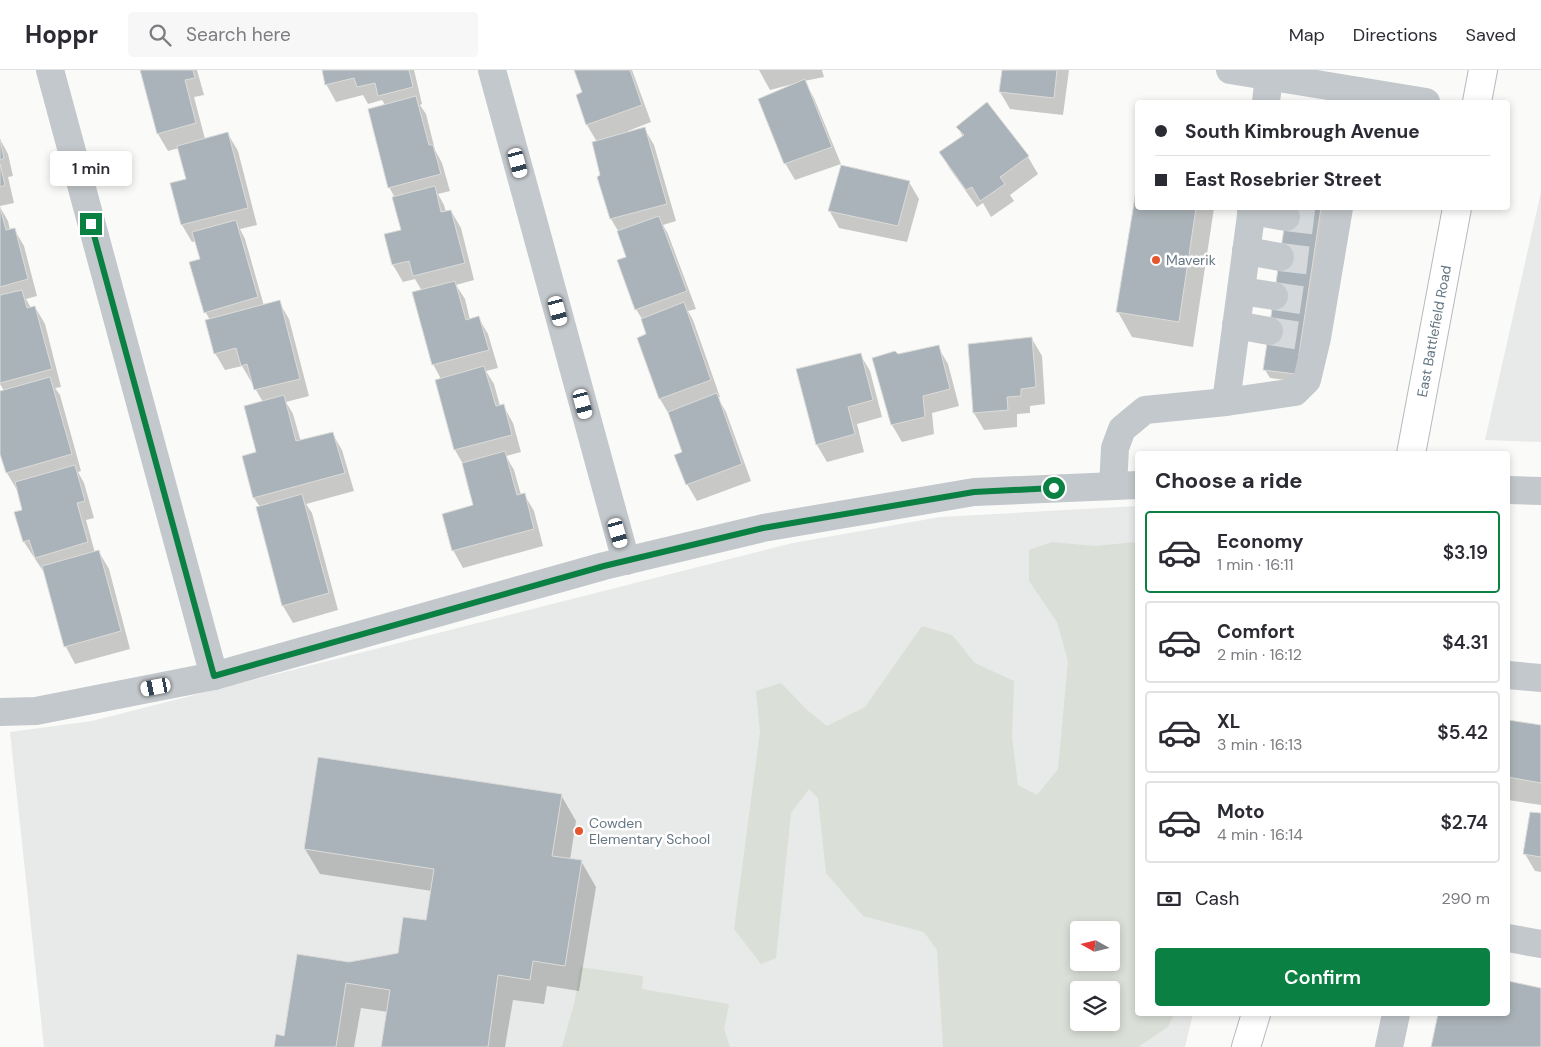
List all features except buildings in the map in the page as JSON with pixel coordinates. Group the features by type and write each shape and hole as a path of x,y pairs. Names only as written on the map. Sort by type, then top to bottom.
{"main road":[{"path":"1477,100 1483,70"},
{"name":"East Battlefield Road","path":"1412,451 1457,210"},
{"path":"1246,1047 1255,1016"}],"street":[{"path":"50,70 214,676"},
{"path":"492,70 626,561"},
{"path":"1230,70 1267,89 1399,100"},
{"path":"1226,402 1251,210"},
{"path":"1255,210 1286,217"},
{"path":"0,712 36,711 214,676 626,561 763,528 974,492 1125,486 1114,448 1122,429 1145,410 1226,402 1295,392 1308,380 1309,337 1321,262 1332,217"},
{"path":"1246,251 1280,257"},
{"path":"1241,291 1274,296"},
{"path":"1236,325 1269,331"},
{"path":"1510,490 1541,491"},
{"path":"1510,675 1541,678"},
{"path":"1510,938 1541,944"},
{"path":"1389,1047 1396,1016"}],"shaded area":[{"path":"1541,192 1541,442 1485,440"},
{"name":"Cowden Elementary School","path":"1135,506 1135,1016 1193,1016 1185,1047 44,1047 10,732 92,721 793,543 940,517"},
{"path":"1052,542 1094,546 1135,542 1135,1016 1173,1016 1168,1027 1138,1047 943,1047 937,950 924,932 863,916 826,873 818,798 809,789 791,813 776,958 761,964 734,929 760,732 756,691 781,683 807,710 827,726 865,707 922,626 952,635 975,663 1014,681 1012,737 1018,785 1037,795 1058,769 1068,661 1057,622 1029,581 1029,550"},
{"path":"580,967 643,976 642,989 729,1004 724,1029 730,1047 562,1047 575,1000"}],"tunnel":[{"path":"1286,217 1318,221"},
{"path":"1280,257 1313,261"},
{"path":"1274,296 1307,301"},
{"path":"1269,331 1301,336"}],"place":[{"name":"Maverik","path":"1156,260"},
{"name":"Cowden Elementary School","path":"579,831"}],"route":[{"path":"91,224 214,676 604,566 763,528 974,492 1054,488"}]}
